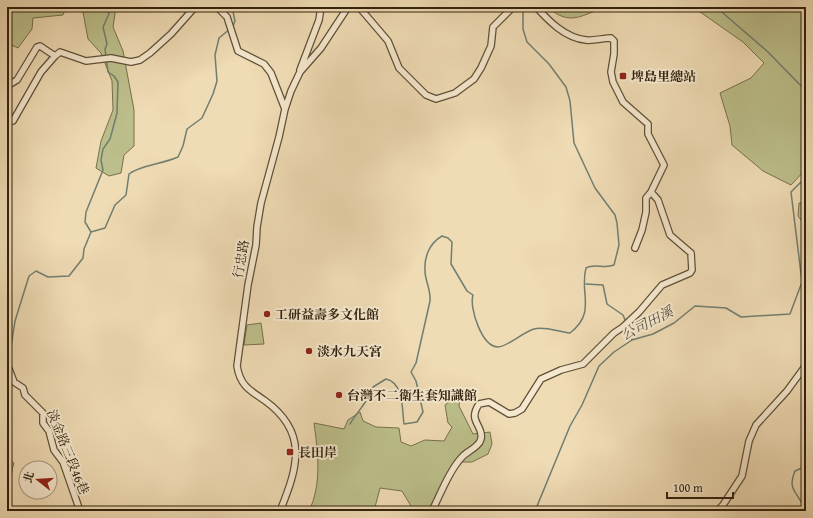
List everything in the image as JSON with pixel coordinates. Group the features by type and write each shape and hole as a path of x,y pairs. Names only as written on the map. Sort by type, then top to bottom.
{"street":[{"path":"7,121 13,121 41,72 60,52 86,61 111,58 131,62 140,60 150,54 171,34 194,7"},
{"path":"218,7 227,17 238,51 264,64 270,73 285,109"},
{"path":"300,72 319,20 321,7"},
{"name":"行忠路","path":"280,511 294,479 296,463 294,433 280,414 246,389 239,377 238,366 248,285 256,245 261,203 290,90 300,72 321,48 348,7"},
{"path":"359,7 388,41 399,68 426,95 436,99 455,94 474,79 491,46 493,27 513,7"},
{"path":"536,7 553,25 570,35 587,40 611,38 614,40 614,54 610,72 613,82 623,102 647,121 648,134 664,165 651,192 646,198 646,212 642,230 635,248"},
{"path":"7,86 17,80 37,48 43,47 55,56"},
{"path":"432,511 462,457 478,445 481,440 480,433 474,419 475,410 479,404 489,402 509,414 515,413 522,409 541,378 561,370 583,364 614,333 640,312 662,285 690,273 692,270 691,253 670,235 658,200 651,192"},
{"name":"淡金路三段46巷","path":"7,364 14,382 23,388 25,395 43,413 43,423 49,431 54,450 63,462 80,511"},
{"path":"717,511 724,505 742,476 749,441 756,425 787,391 806,365"}],"green space":[{"path":"14,7 66,7 63,15 33,18 32,29 18,48 7,43 7,24"},
{"path":"82,7 116,7 113,27 123,51 134,110 134,146 124,155 121,173 109,176 96,168 101,141 113,110 112,81 101,53 88,39"},
{"path":"547,7 606,7 583,16 570,18 563,17"},
{"path":"693,7 806,7 806,169 791,185 763,171 732,145 730,126 720,93 751,78 764,63 743,42"},
{"path":"799,203 801,203 806,227 798,216"},
{"path":"261,323 264,344 244,345 247,325"},
{"path":"460,393 459,406 473,434 490,432 492,444 488,454 472,462 455,462 428,511 414,511 402,491 380,488 374,511 309,511 316,490 318,468 314,423 344,429 348,420 360,412 363,421 376,427 399,428 401,442 411,446 425,440 444,441 452,427 448,423 445,405"},
{"path":"7,456 14,463 10,486 7,493"}],"waterway":[{"path":"91,232 85,222 86,212 103,170 101,160 103,149 110,139 117,113 118,82 114,76 108,72 105,49 107,44 103,27 109,14 105,7"},
{"path":"232,7 235,21 233,26"},
{"path":"350,424 369,396 373,387 386,379 392,382 399,391 404,424 417,422 423,412 416,381 411,372 416,363 430,301 430,293 425,275 427,255 434,242 442,236 448,238 452,242 451,264 467,291 473,295 473,309 482,334 487,341 498,347 506,345 525,333 538,328 570,333 583,318 585,310 586,302 584,277 586,268 592,266 614,265 619,245 615,215 595,188 574,143 570,101 566,87 549,64 527,42 523,29 523,13 526,7"},
{"name":"公司田溪","path":"716,7 768,52 806,91"},
{"path":"7,351 11,347 15,321 29,276 36,271 48,277 69,276 83,258 84,249 91,232 105,228 115,205 126,195 129,174 139,169 178,157 183,146 187,129 202,118 213,94 217,81 215,55 219,38 230,29"},
{"name":"公司田溪","path":"535,511 570,426 582,405 599,366 614,352 632,340 653,334 674,323 695,306 726,308 741,317 790,314 802,282 791,192 806,177"},
{"path":"586,284 603,285 607,304 623,315 626,322"},
{"path":"627,326 632,340"},
{"path":"805,511 792,483 795,471 806,466"}],"place":[{"name":"埤島里總站","path":"623,76"},
{"name":"工研益壽多文化館","path":"267,314"},
{"name":"淡水九天宮","path":"309,351"},
{"name":"台灣不二衛生套知識館","path":"339,395"},
{"name":"長田岸","path":"290,452"}]}
